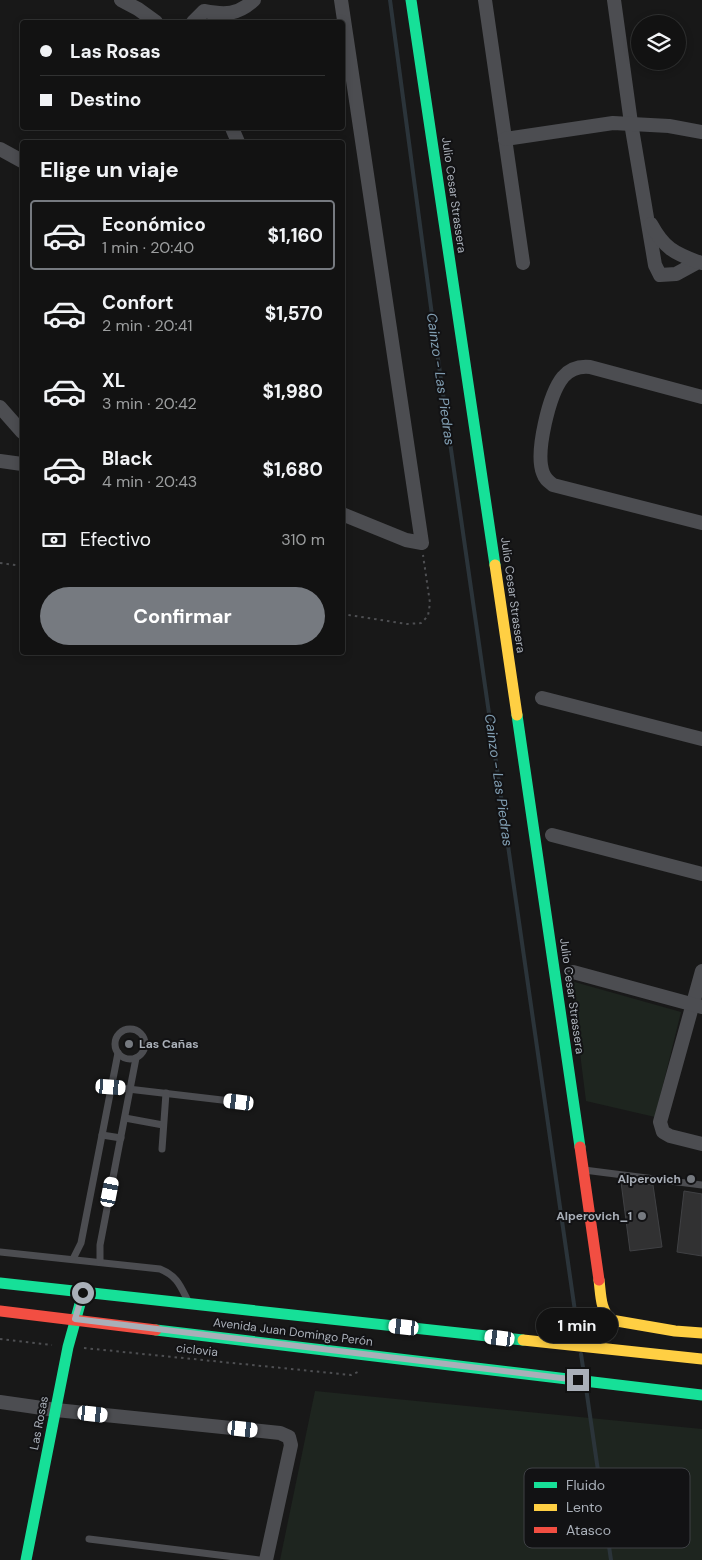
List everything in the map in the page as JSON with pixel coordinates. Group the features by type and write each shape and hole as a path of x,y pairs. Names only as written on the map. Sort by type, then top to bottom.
{"street":[{"path":"121,0 153,20"},
{"path":"194,20 205,6 216,13 236,12 244,9 254,0"},
{"path":"341,0 344,20"},
{"name":"Julio Cesar Strassera","path":"411,0 602,1304 605,1314 611,1320 702,1334"},
{"path":"485,0 524,263"},
{"path":"614,0 631,123 654,265 660,275 676,274 700,263"},
{"path":"345,27 422,543 406,540 345,515"},
{"path":"505,139 613,123 669,126 702,132"},
{"path":"0,149 20,160"},
{"path":"648,219 665,245 676,254 700,263"},
{"path":"702,397 581,366 571,370 558,386 543,430 541,448 542,472 553,485 702,523"},
{"path":"0,407 20,430"},
{"path":"0,461 20,464"},
{"path":"542,698 702,739"},
{"path":"552,835 702,874"},
{"path":"702,971 697,1006 660,1122 663,1132 670,1136 702,1144"},
{"path":"573,972 697,1006"},
{"name":"Avenida Juan Domingo Perón","path":"0,1283 702,1359"},
{"name":"Las Rosas","path":"26,1560 68,1346 83,1293"},
{"name":"Avenida Juan Domingo Perón","path":"0,1311 266,1335 561,1378 702,1395"},
{"path":"266,1335 269,1311"},
{"path":"0,1402 56,1410 280,1433 289,1437 291,1445 266,1560"}],"lane":[{"path":"73,1259 81,1243 118,1053 115,1044 118,1035 126,1029 136,1030 143,1036 145,1046 144,1051 136,1058 100,1245 100,1262"},
{"path":"118,1053 127,1058 136,1058"},
{"path":"111,1087 239,1102"},
{"path":"162,1149 166,1093"},
{"path":"125,1118 164,1125"},
{"path":"102,1134 121,1138"},
{"path":"583,1170 702,1185"},
{"path":"0,1252 160,1269 171,1273 180,1284 189,1303"},
{"path":"88,1539 259,1560"}],"path":[{"path":"345,614 407,624 420,623 428,616 430,603 422,543"},
{"path":"0,563 20,566"},
{"name":"ciclovia","path":"0,1340 351,1375 366,1368"}],"shaded area":[{"path":"571,981 681,1012 655,1117 586,1101"},
{"path":"315,1391 702,1429 702,1560 280,1560"}],"building":[{"name":"Alperovich_1","path":"621,1182 653,1185 662,1247 630,1251"},
{"path":"684,1191 702,1194 702,1256 677,1252"}],"waterway":[{"name":"Cainzo - Las Piedras","path":"390,0 436,345 579,1339"},
{"name":"Cainzo - Las Piedras","path":"581,1354 584,1374"},
{"name":"Cainzo - Las Piedras","path":"586,1388 598,1468"},
{"name":"Cainzo - Las Piedras","path":"609,1548 611,1560"}],"traffic: fast":[{"path":"411,0 495,565"},
{"path":"517,715 580,1147"},
{"path":"0,1283 523,1340"},
{"path":"26,1560 68,1347 83,1293"},
{"path":"156,1330 702,1395"}],"traffic: slow":[{"path":"495,565 517,715"},
{"path":"599,1280 603,1306 611,1320 675,1331 702,1333"},
{"path":"523,1340 702,1359"}],"traffic: jam":[{"path":"580,1147 599,1280"},
{"path":"0,1311 156,1330"}],"place":[{"name":"Las Cañas","path":"129,1044"},
{"name":"Alperovich","path":"691,1179"},
{"name":"Alperovich_1","path":"642,1216"}],"route":[{"path":"83,1293 75,1319 578,1380"}]}
